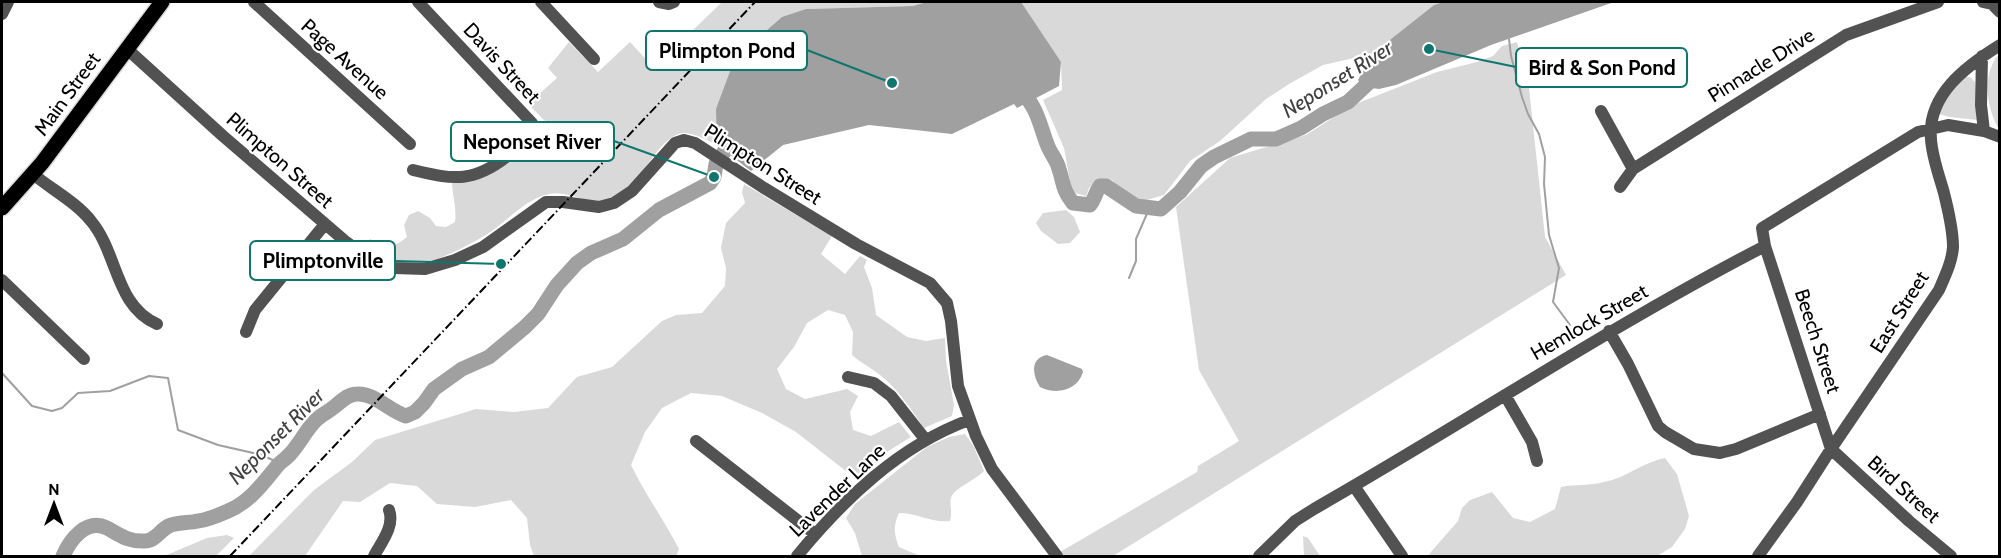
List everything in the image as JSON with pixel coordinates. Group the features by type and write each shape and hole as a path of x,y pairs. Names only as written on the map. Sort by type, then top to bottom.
{"main road":[{"name":"Main Street","path":"2,208 33,174 162,2"}],"street":[{"path":"2,14 8,2"},
{"name":"Page Avenue","path":"254,2 410,144"},
{"name":"Davis Street","path":"413,170 444,178 478,174 489,170 505,158 530,137 534,128 532,123 418,2"},
{"path":"541,2 594,59"},
{"path":"659,2 669,4 674,2"},
{"name":"Pinnacle Drive","path":"1620,187 1633,169 1846,35 1938,2"},
{"path":"1983,2 1992,4 2000,12"},
{"name":"East Street","path":"1758,556 1940,290 1953,249 1951,225 1931,142 1930,129 1937,103 1949,85 1983,56 2000,45"},
{"name":"Plimpton Street","path":"126,48 223,136 358,252 382,265 404,270 425,269 444,264 483,247 543,203 563,202 598,207 614,203 632,191 670,147 678,141 690,140 856,244 930,283 939,292 949,312 958,386 969,420 992,469 1051,554"},
{"path":"1983,56 1981,105 1984,131"},
{"path":"1601,111 1633,169"},
{"path":"1766,246 1762,228 1912,135 1948,125 1984,131 2000,137"},
{"path":"33,174 90,220 130,303 142,316 157,324"},
{"path":"246,332 255,310 325,224"},
{"name":"Hemlock Street","path":"1259,556 1294,521 1609,331 1766,246"},
{"name":"Beech Street","path":"1766,246 1832,449"},
{"path":"2,280 84,359"},
{"path":"1609,331 1629,364 1659,426 1665,432 1695,449 1720,453 1737,449 1821,414"},
{"path":"848,377 874,383 891,396 925,439"},
{"path":"1504,395 1532,442 1536,461"},
{"name":"Lavender Lane","path":"797,556 815,534 886,466 925,439 969,420"},
{"path":"696,441 815,534"},
{"name":"Bird Street","path":"1832,449 1951,556"},
{"path":"1353,486 1402,556"},
{"path":"374,556 391,520 389,510"}],"shaded area":[{"path":"722,2 927,2 914,6 806,9 718,136 717,145 692,134 675,135 659,149 631,188 611,200 596,202 557,193 541,196 526,204 480,238 446,255 422,263 388,261 362,248 370,239 389,246 401,241 407,237 404,225 409,215 418,211 430,218 436,226 446,227 455,222 452,181 482,176 506,165 528,147 549,125 528,104 557,78 548,68 569,42 598,72 630,42 654,68"},
{"path":"927,2 1021,2 1061,62 1059,86 1017,108 1014,104 952,134 869,125 783,145 751,171 717,145 716,109 735,58 782,17 806,9 913,6"},
{"path":"1018,2 1443,2 1434,5 1372,54 1323,65 1266,99 1220,141 1190,161 1164,195 1143,201 1123,192 1112,180 1098,179 1089,188 1086,196 1072,192 1064,148 1043,100 1062,90 1061,62"},
{"path":"1443,2 1614,2 1491,45 1396,85 1379,89 1363,87 1358,80 1372,54 1434,5"},
{"path":"1517,42 1529,88 1545,237 1566,275 1113,556 1063,556 1060,552 1197,472 1198,466 1239,441 1199,370 1176,207 1230,158 1306,135 1353,105 1437,72 1493,56 1502,46"},
{"path":"1999,54 1999,129 1991,111 1988,81 1990,71"},
{"path":"1965,77 1970,77 1975,82 1977,120 1939,114 1948,93"},
{"path":"744,184 832,236 821,254 845,274 860,256 867,260 864,267 872,288 876,315 907,337 926,341 945,338 946,361 954,405 952,416 924,428 893,387 852,355 853,332 845,315 828,310 807,323 794,347 777,369 786,389 805,399 847,389 858,396 850,412 853,430 871,436 899,422 911,437 874,460 856,479 796,432 762,413 722,396 691,393 662,408 645,432 631,465 679,549 676,556 534,556 530,545 527,518 511,500 475,507 437,504 417,486 390,483 360,502 343,501 305,556 249,556 314,490 352,462 375,440 476,409 514,412 548,408 577,377 612,367 662,321 676,315 702,313 725,286 726,268 721,248 726,223 745,203 742,192"},
{"path":"1066,210 1074,217 1080,232 1070,243 1058,244 1041,231 1036,223 1043,213"},
{"path":"1047,355 1082,369 1083,372 1076,383 1059,391 1040,387 1035,377 1035,363"},
{"path":"965,434 974,447 984,471 953,495 950,521 937,521 899,513 895,530 899,547 920,556 862,556 855,533 846,518 855,504 927,447 949,437"},
{"path":"1665,458 1677,474 1689,516 1685,529 1672,547 1657,556 1429,556 1458,521 1462,508 1470,500 1492,492 1513,518 1530,522 1555,509 1561,487 1612,480"},
{"path":"227,535 234,538 216,556 164,556 207,538"},
{"path":"1303,536 1308,538 1320,556 1304,556"}],"waterway":[{"path":"1509,39 1522,97 1539,134 1545,157 1544,184 1549,235 1559,268 1553,302 1570,325"},
{"name":"Neponset River","path":"1018,87 1036,114 1048,147 1058,166 1065,190 1073,203 1090,205 1100,186 1106,186 1136,206 1161,209 1180,192 1201,166 1214,157 1251,139 1276,139 1301,128 1348,102 1378,74"},
{"name":"Neponset River","path":"63,556 74,537 92,526 107,528 129,539 145,541 152,539 171,525 206,520 236,507 256,491 289,455 316,420 350,395 370,396 406,416 415,412 434,389 462,369 489,357 525,327 538,314 557,285 577,263 591,253 623,239 659,210 710,183 714,177 716,164 736,134"},
{"path":"1129,278 1136,261 1136,239 1149,209"},
{"path":"2,373 32,406 52,411 62,408 78,393 110,391 149,376 168,378 178,430 218,445 262,455 279,463"}],"railway":[{"path":"230,556 755,2"}],"place":[{"name":"Bird & Son Pond","path":"1429,49"},
{"name":"Plimpton Pond","path":"892,83"},
{"name":"Neponset River","path":"714,177"},
{"name":"Plimptonville","path":"501,264"}]}
